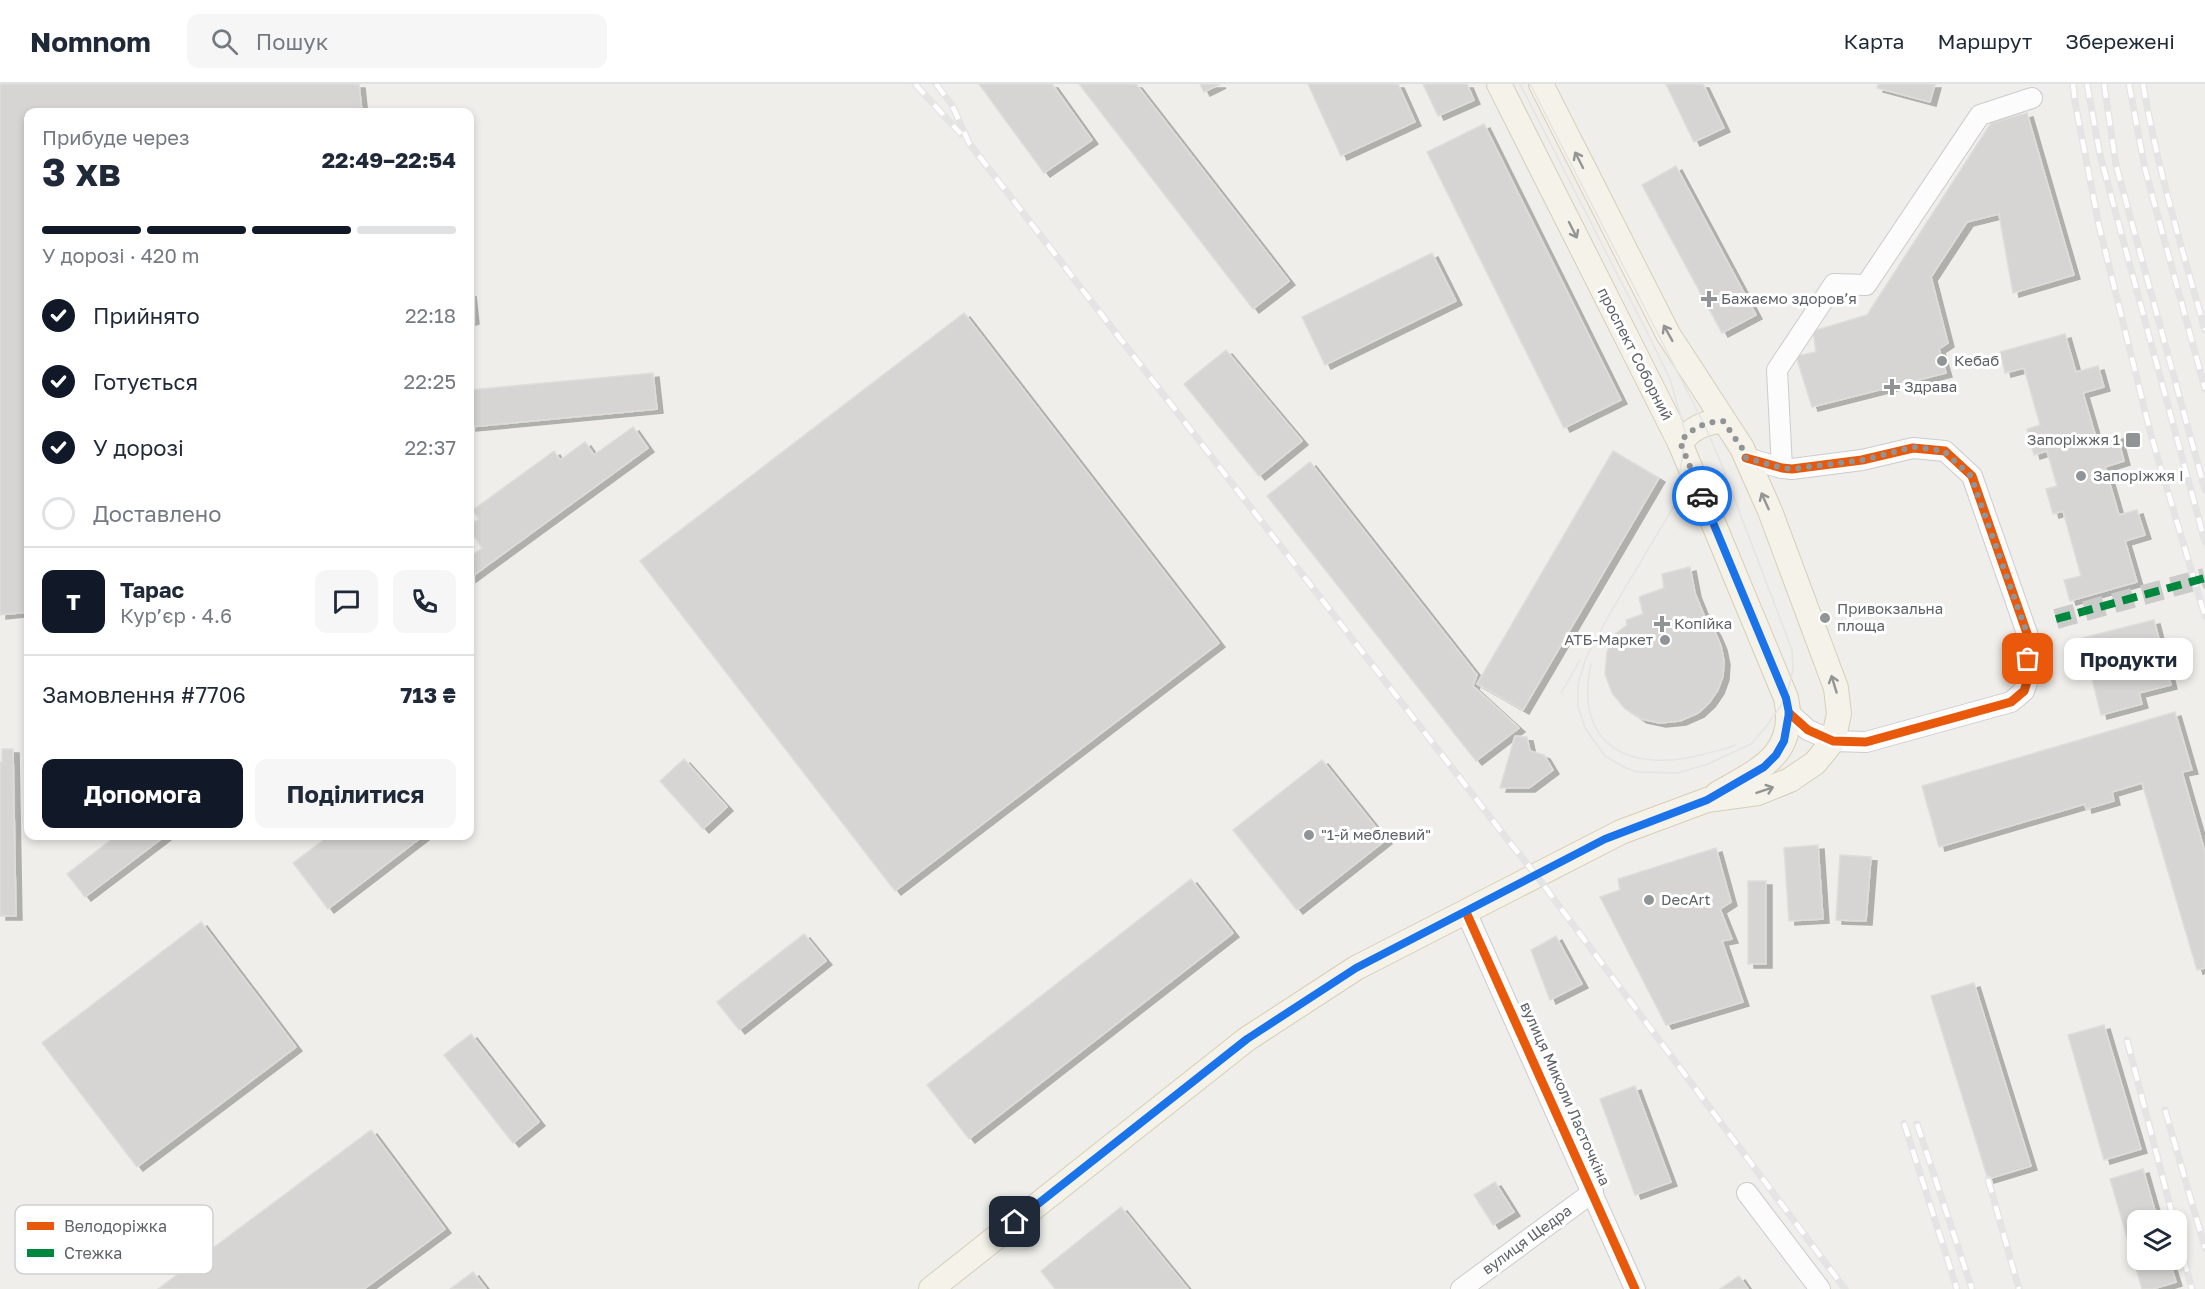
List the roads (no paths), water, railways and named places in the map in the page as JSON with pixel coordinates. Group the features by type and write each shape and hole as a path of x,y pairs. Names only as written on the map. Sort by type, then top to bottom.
{"main road":[{"name":"проспект Соборний","path":"1499,84 1680,442 1786,698 1789,713 1784,741 1776,755 1764,767 1707,800"},
{"path":"931,1289 1247,1039 1356,968 1605,839 1707,800 1758,793 1790,780 1815,763 1833,741 1839,714 1836,688 1770,511 1742,448 1668,334 1540,84"},
{"path":"1680,442 1696,427 1712,421 1723,421"}],"street":[{"path":"1782,468 1777,370 1834,284 1866,285 1980,115 2032,98"},
{"path":"1746,458 1792,469 1863,460 1913,447 1944,451 1971,476 2029,639 2028,679 2024,691 2011,702 1866,742 1833,741 1808,730 1789,713"},
{"name":"вулиця Миколи Ласточкіна","path":"1466,912 1635,1289"},
{"name":"вулиця Щедра","path":"1461,1289 1593,1192"},
{"path":"1747,1193 1820,1289"}],"tunnel":[{"path":"2056,619 2205,578"}],"tram line":[{"path":"1520,84 1670,379 1686,435 1674,506 1609,615 1586,658 1578,684 1578,706 1585,728 1605,756 1637,772 1678,773 1708,764 1751,744 1786,698 1793,670 1792,650 1704,424 1530,84"},
{"path":"1561,693 1580,660"},
{"path":"1591,664 1588,693 1591,716 1600,734 1613,748 1631,756 1653,760 1677,759 1735,745"}],"railway":[{"path":"915,84 961,134"},
{"path":"936,84 952,105 969,143 1536,875 1845,1289"},
{"path":"2073,84 2099,226 2151,435 2205,616"},
{"path":"2087,84 2100,155 2205,542"},
{"path":"2104,84 2116,165 2205,490"},
{"path":"2129,84 2145,169 2205,389"},
{"path":"2143,84 2163,177 2205,330"},
{"path":"2127,1040 2171,1210"},
{"path":"2165,1110 2205,1248"},
{"path":"1904,1123 1957,1289"},
{"path":"1917,1124 1972,1289"},
{"path":"1988,1179 2019,1289"},
{"path":"2187,1270 2192,1289"}],"place":[{"name":"Бажаємо здоровʼя","path":"1709,299"},
{"name":"Кебаб","path":"1942,361"},
{"name":"Здрава","path":"1892,387"},
{"name":"Запоріжжя 1","path":"2133,440"},
{"name":"Запорiжжя I","path":"2081,476"},
{"name":"Привокзальна площа","path":"1825,618"},
{"name":"Копійка","path":"1662,624"},
{"name":"АТБ-Маркет","path":"1665,640"},
{"name":"Продукти","path":"2028,659"},
{"name":"\"1-й меблевий\"","path":"1309,835"},
{"name":"DecArt","path":"1649,900"}]}
